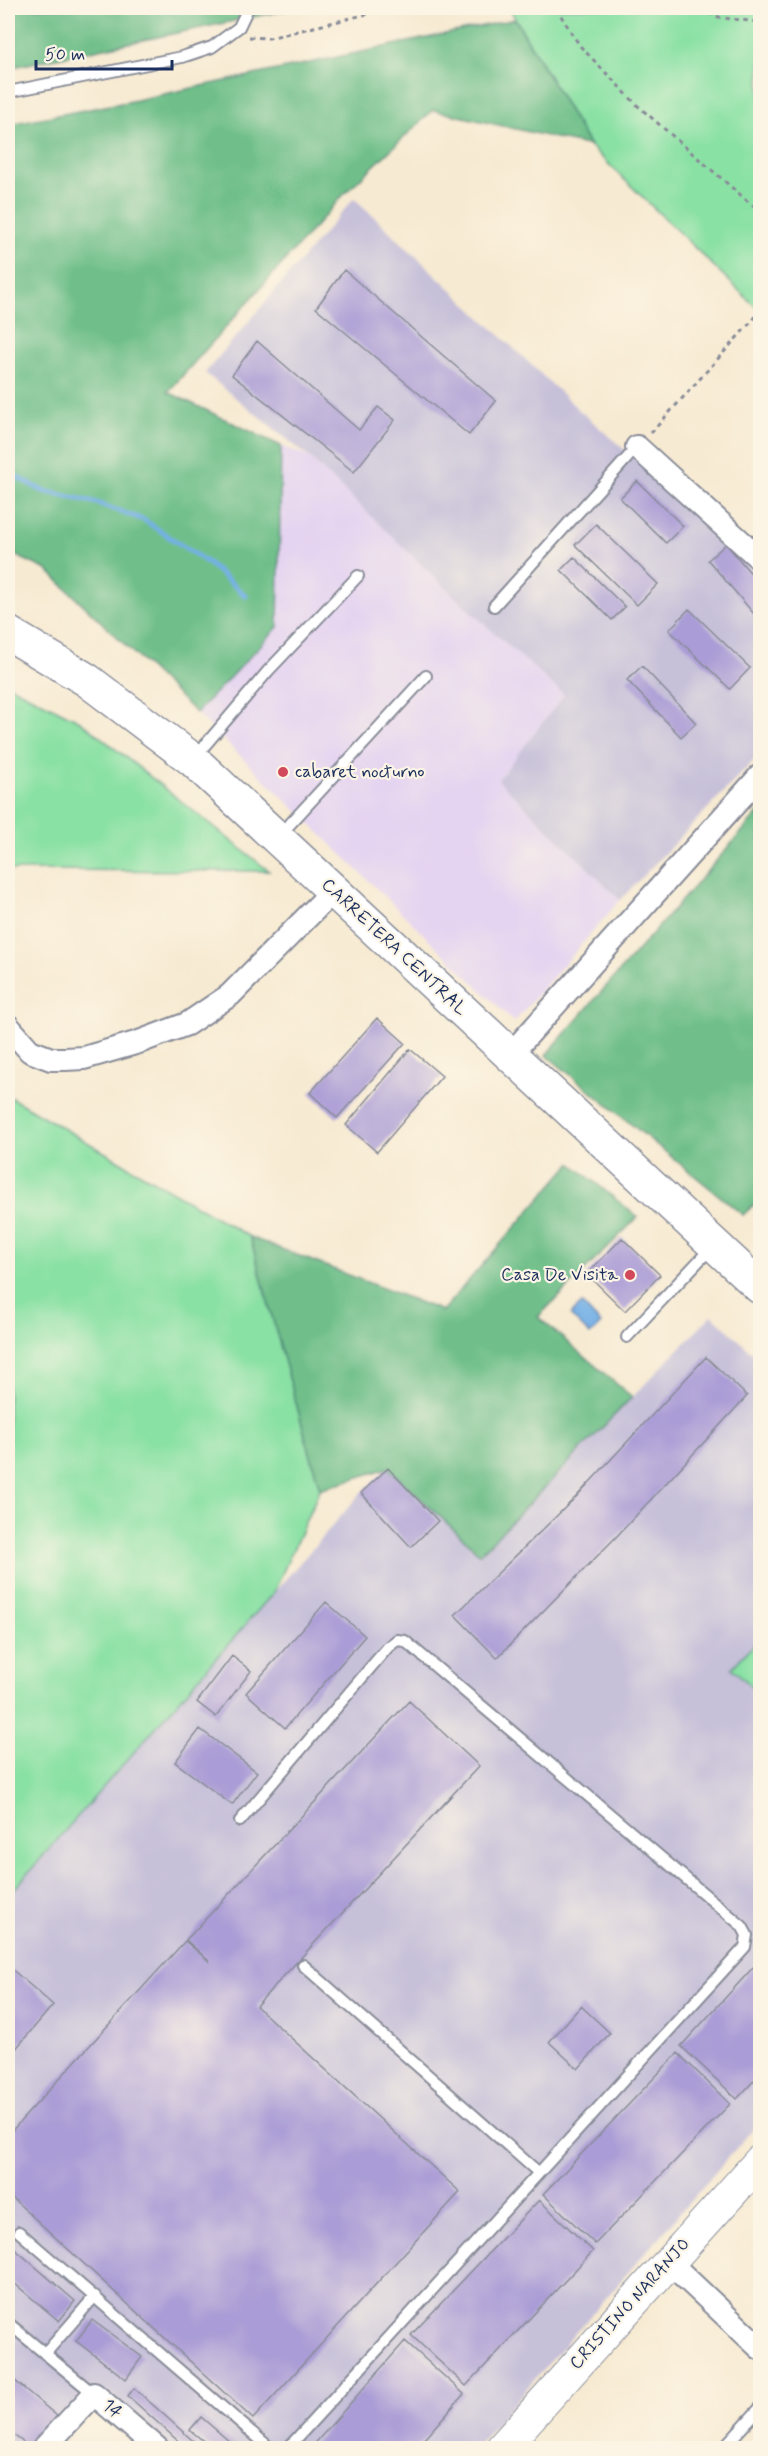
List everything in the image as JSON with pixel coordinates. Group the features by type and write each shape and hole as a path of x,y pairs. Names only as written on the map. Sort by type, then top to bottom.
{"main road":[{"name":"CARRETERA CENTRAL","path":"8,633 87,680 193,760 760,1287"}],"street":[{"path":"638,447 760,559"},
{"path":"510,1055 760,776"},
{"path":"8,1026 30,1051 51,1059 65,1059 84,1058 139,1042 188,1024 230,994 333,891"},
{"name":"CRISTINO NARANJO","path":"502,2448 760,2161"},
{"path":"668,2261 760,2348"},
{"path":"44,2448 94,2394"},
{"name":"14","path":"94,2394 157,2448"}],"lane":[{"path":"8,92 182,57 212,47 238,27 248,8"},
{"path":"494,606 638,447"},
{"path":"193,760 268,671 358,576"},
{"path":"277,838 426,676"},
{"path":"627,1337 714,1244"},
{"path":"240,1821 388,1647 397,1640 405,1641 742,1926 747,1935 745,1947 288,2448"},
{"path":"303,1965 539,2173"},
{"path":"19,2232 270,2448"},
{"path":"45,2354 94,2296"},
{"path":"8,2326 94,2394"},
{"path":"723,2448 760,2408"}],"path":[{"path":"229,36 269,38 392,8"},
{"path":"556,8 580,46 638,106 760,212"},
{"path":"691,8 722,18 760,22"},
{"path":"638,447 760,312"}],"shaded area":[{"path":"354,198 578,409 760,568 760,754 620,900 498,780 564,695 473,614 309,457 205,373"},
{"path":"281,446 309,457 473,614 564,695 498,780 620,900 514,1022 196,713 278,627"},
{"path":"712,1315 760,1360 760,2121 475,2448 166,2448 104,2396 57,2448 8,2448 8,1896 361,1493 388,1468 480,1554"}],"green space":[{"path":"8,8 297,8 8,68"},
{"path":"509,8 760,8 760,311 590,146"},
{"path":"515,19 590,146 433,110 345,193 168,392 281,446 278,627 196,713 47,570 8,552 8,124 127,102"},
{"path":"8,685 80,721 269,871 8,870"},
{"path":"760,811 760,1199 743,1215 546,1055"},
{"path":"8,1096 250,1237 320,1489 274,1592 8,1896"},
{"path":"571,1163 638,1217 538,1317 632,1397 480,1554 388,1468 320,1489 250,1237 442,1311"},
{"path":"760,1637 760,1694 732,1668"}],"water":[{"path":"582,1304 601,1324 590,1335 570,1315"}],"building":[{"path":"344,270 496,401 469,435 316,308"},
{"path":"257,341 359,430 378,407 395,420 354,472 232,375"},
{"path":"637,481 683,526 666,543 620,498"},
{"path":"596,524 658,584 637,605 575,545"},
{"path":"726,544 760,584 760,621 708,560"},
{"path":"574,557 625,607 612,620 561,570"},
{"path":"689,609 750,668 730,689 669,630"},
{"path":"642,666 696,723 681,737 627,680"},
{"path":"377,1018 405,1043 337,1118 310,1093"},
{"path":"410,1049 442,1076 377,1152 346,1125"},
{"path":"622,1238 660,1275 625,1311 587,1274"},
{"path":"706,1357 747,1396 617,1536 497,1658 455,1615 576,1497"},
{"path":"388,1468 438,1521 411,1547 361,1493"},
{"path":"326,1602 365,1636 285,1728 246,1693"},
{"path":"232,1656 251,1671 216,1717 197,1702"},
{"path":"409,1701 479,1766 256,2006 460,2192 253,2419 8,2194 8,2135 185,1941 210,1962 186,1940"},
{"path":"200,1729 257,1772 232,1805 175,1762"},
{"path":"760,1960 760,2074 737,2099 681,2046"},
{"path":"8,1966 53,2005 8,2058"},
{"path":"581,2006 610,2033 578,2069 549,2042"},
{"path":"678,2053 730,2104 595,2244 543,2194"},
{"path":"539,2200 593,2251 466,2386 411,2335"},
{"path":"8,2243 75,2301 59,2321 8,2278"},
{"path":"92,2320 142,2357 126,2379 76,2341"},
{"path":"405,2341 464,2394 416,2448 311,2448"},
{"path":"8,2375 57,2416 31,2448 8,2431"},
{"path":"134,2388 201,2448 186,2448 128,2396"},
{"path":"201,2417 237,2448 212,2448 190,2430"}],"waterway":[{"path":"8,472 43,491 94,502 144,520 208,563 246,596"}],"place":[{"name":"cabaret nocturno","path":"283,772"},
{"name":"Casa De Visita","path":"630,1275"}]}
